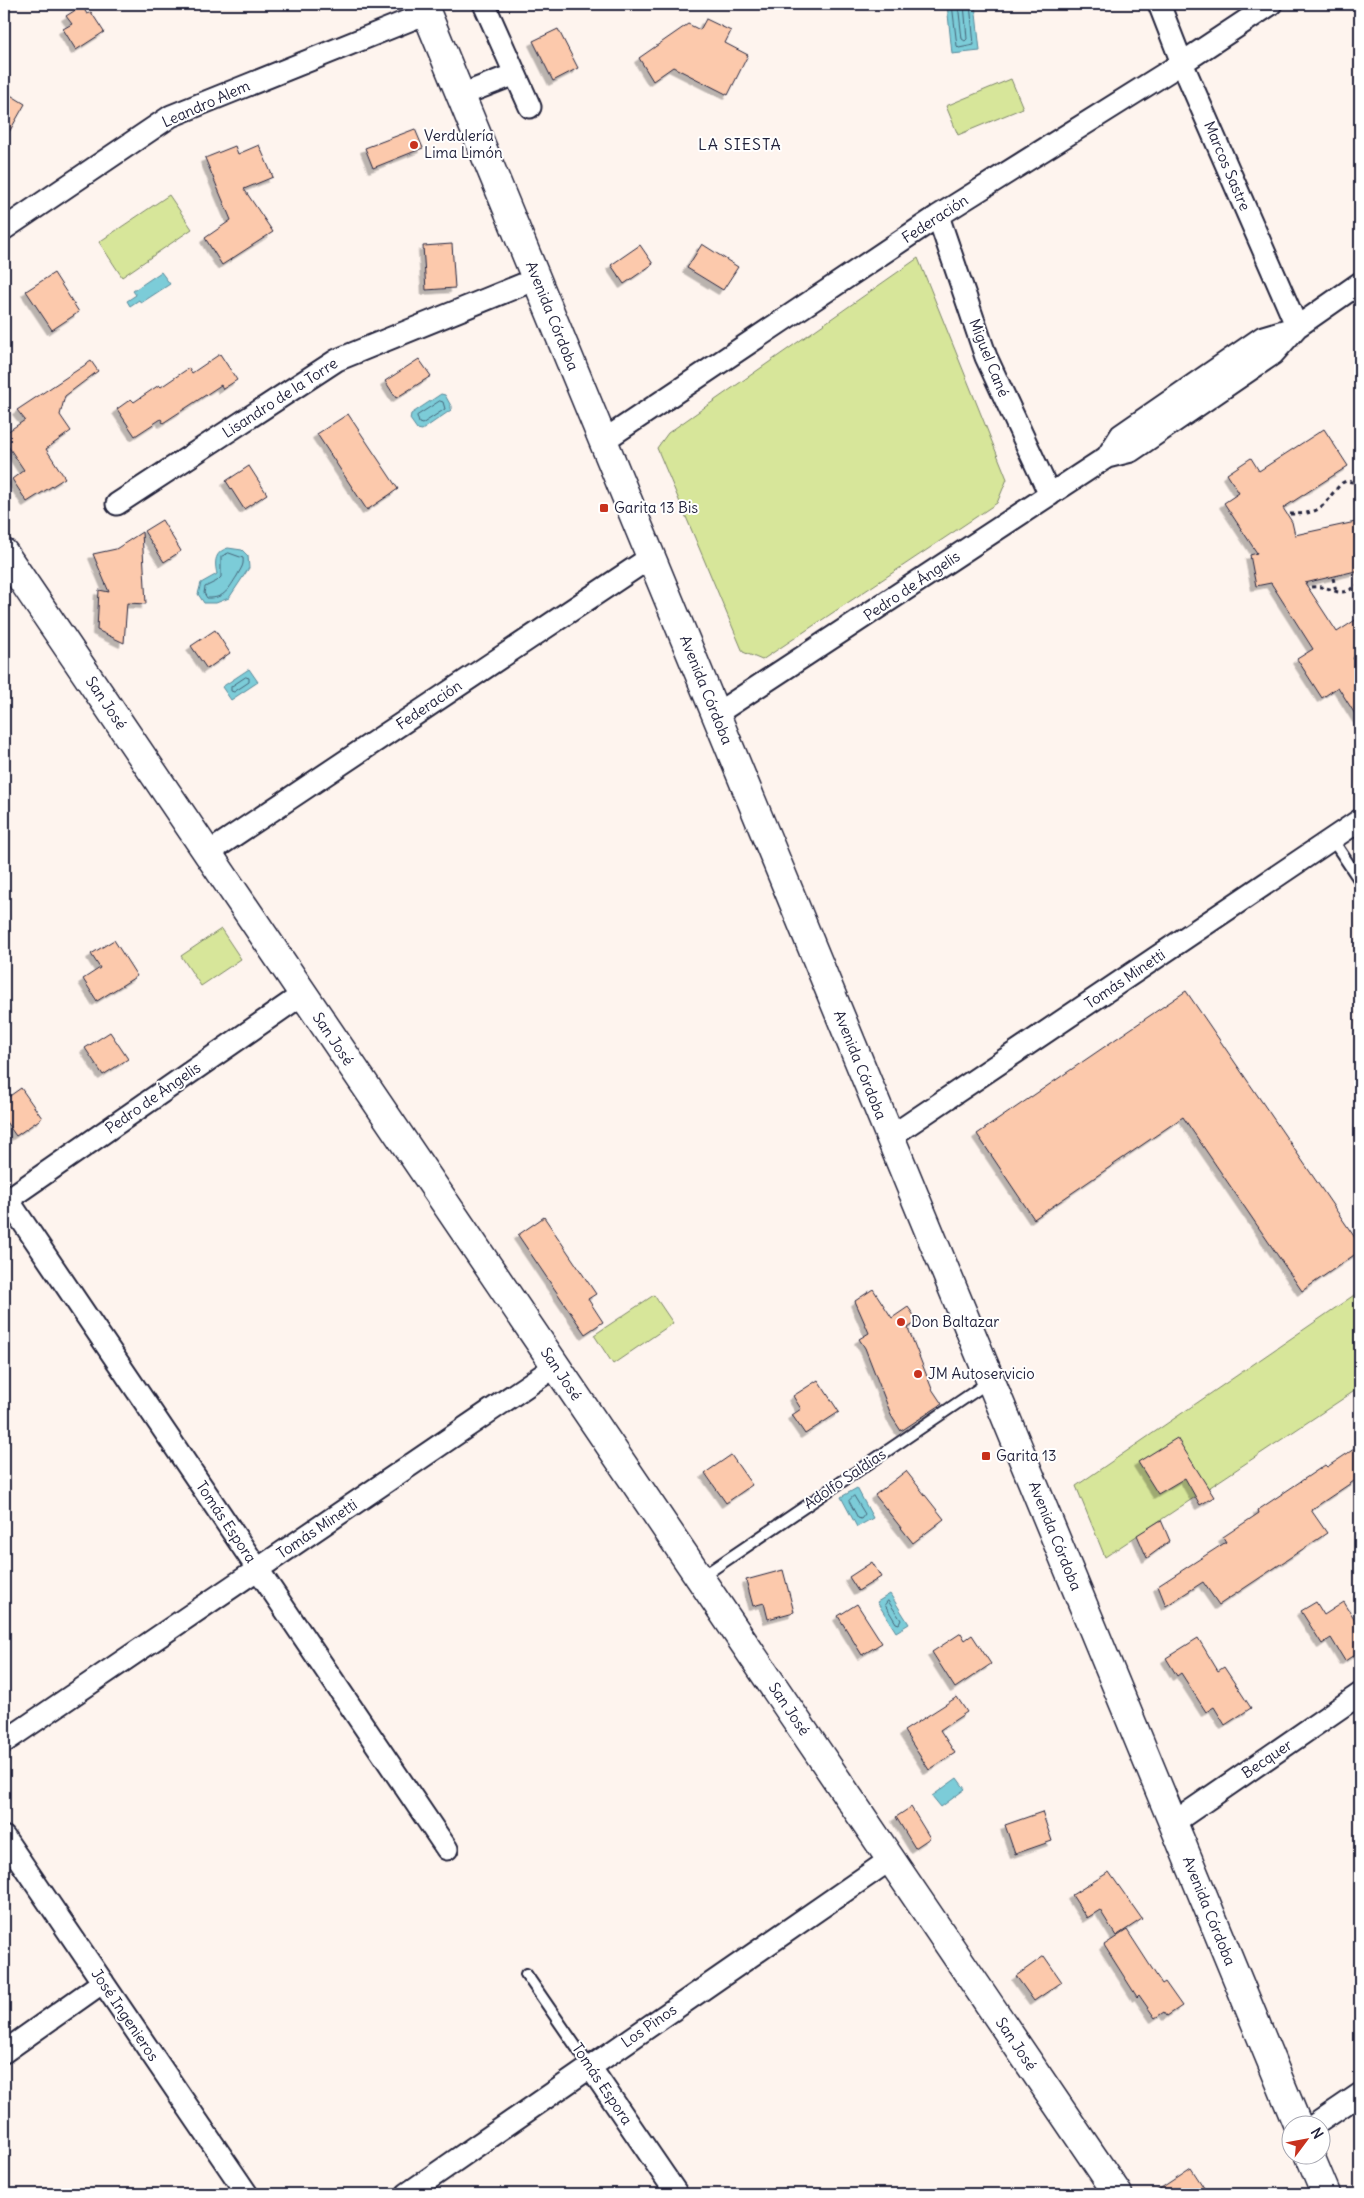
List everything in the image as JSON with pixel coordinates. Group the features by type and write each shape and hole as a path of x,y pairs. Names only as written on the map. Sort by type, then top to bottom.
{"main road":[{"name":"Avenida Córdoba","path":"425,8 1294,2116"},
{"name":"San José","path":"4,553 1118,2194"},
{"path":"1314,2166 1326,2194"}],"street":[{"path":"484,4 530,107"},
{"name":"Marcos Sastre","path":"1159,4 1182,63 1297,327"},
{"name":"Federación","path":"603,441 938,216 1182,63 1271,4"},
{"name":"Leandro Alem","path":"4,229 171,116 425,8"},
{"path":"461,95 515,74"},
{"name":"Miguel Cané","path":"938,216 986,356 1050,495"},
{"name":"Lisandro de la Torre","path":"117,504 337,360 536,278"},
{"name":"Pedro de Ángelis","path":"716,714 1107,457 1121,435 1263,337 1297,327 1360,283"},
{"name":"Federación","path":"208,853 651,557"},
{"name":"Tomás Minetti","path":"890,1138 1360,820"},
{"name":"Pedro de Ángelis","path":"5,1198 303,994"},
{"name":"Tomás Espora","path":"5,1198 447,1849"},
{"name":"Tomás Minetti","path":"4,1742 556,1366"},
{"name":"Becquer","path":"1173,1823 1360,1694"},
{"name":"José Ingenieros","path":"4,1837 247,2194"},
{"name":"Los Pinos","path":"406,2194 891,1859"},
{"path":"4,2052 103,1982"},
{"name":"Tomás Espora","path":"590,2067 677,2194"},
{"path":"1328,2116 1360,2094"}],"lane":[{"path":"1332,839 1360,881"},
{"name":"Adolfo Saldias","path":"700,1578 990,1380"},
{"name":"Tomás Espora","path":"526,1974 590,2067"}],"path":[{"path":"1290,514 1309,514 1318,510 1342,483 1346,481 1360,483"},
{"path":"1333,578 1336,591"},
{"path":"1311,587 1320,586 1341,594 1360,584"}],"green space":[{"path":"1011,79 1023,108 958,135 946,106"},
{"path":"169,195 192,229 122,277 99,242"},
{"path":"918,258 1007,479 997,503 762,660 743,652 657,448 668,433"},
{"path":"221,929 241,959 201,986 181,956"},
{"path":"1360,1291 1360,1390 1359,1388 1105,1557 1076,1486"},
{"path":"654,1295 673,1323 613,1364 594,1335"}],"water":[{"path":"947,4 975,4 980,51 952,54"},
{"path":"161,272 170,284 141,303 139,300 130,306 127,301 136,295 133,291"},
{"path":"441,394 445,395 451,410 422,430 417,429 410,419 411,414"},
{"path":"228,548 242,550 248,556 249,568 229,598 216,603 204,603 198,594 201,583 217,574 216,558 220,552"},
{"path":"249,669 258,682 231,700 222,687"},
{"path":"857,1488 873,1518 857,1527 841,1497"},
{"path":"890,1594 909,1624 896,1632 877,1602"},
{"path":"957,1778 965,1789 941,1807 932,1796"}],"building":[{"path":"82,6 87,14 91,12 104,32 76,50 63,29 72,24 66,16"},
{"path":"706,19 731,31 725,43 748,55 728,95 673,67 653,81 639,58 688,24 700,30"},
{"path":"558,29 578,68 553,81 533,41"},
{"path":"4,91 25,104 4,141"},
{"path":"415,129 423,148 373,168 365,148"},
{"path":"259,145 273,177 244,189 273,232 222,265 205,238 231,220 205,158 235,146 238,154"},
{"path":"452,244 455,288 426,290 423,246"},
{"path":"702,244 738,267 723,290 687,268"},
{"path":"640,245 653,264 624,284 611,265"},
{"path":"54,273 79,312 52,330 26,291"},
{"path":"220,354 237,380 223,389 221,385 163,423 161,419 135,436 117,409 131,399 134,402 159,385 161,387 189,368 192,373"},
{"path":"419,359 431,376 396,398 385,381"},
{"path":"91,361 98,371 65,396 60,415 71,431 46,449 65,478 27,502 12,479 24,470 4,440 4,434 25,420 17,410"},
{"path":"348,414 398,489 367,510 317,434"},
{"path":"1324,429 1348,466 1283,508 1292,522 1295,535 1360,521 1360,570 1305,583 1337,632 1360,617 1360,653 1353,658 1360,669 1360,722 1338,687 1322,698 1297,659 1313,649 1271,583 1256,586 1250,555 1257,553 1224,503 1239,493 1227,474 1251,458 1259,471"},
{"path":"249,466 267,494 244,509 226,481"},
{"path":"162,520 181,551 164,562 144,531"},
{"path":"142,532 146,604 127,603 124,643 97,630 99,590 109,592 93,554 116,549"},
{"path":"215,630 230,653 207,669 191,646"},
{"path":"114,940 137,976 97,1001 83,979 100,968 91,954"},
{"path":"1186,991 1360,1245 1360,1251 1302,1291 1183,1117 1034,1219 977,1134"},
{"path":"110,1032 128,1059 103,1075 85,1048"},
{"path":"21,1088 42,1118 16,1136 4,1119 4,1100"},
{"path":"544,1217 596,1294 588,1299 603,1322 585,1334 518,1235"},
{"path":"873,1289 892,1318 908,1307 918,1321 908,1328 932,1389 942,1404 901,1431 892,1417 865,1348 859,1339 869,1333 855,1301"},
{"path":"818,1380 839,1412 805,1434 792,1415 801,1409 793,1396"},
{"path":"1177,1438 1214,1497 1200,1505 1185,1478 1158,1494 1138,1462"},
{"path":"1360,1445 1360,1477 1311,1510 1327,1533 1219,1605 1203,1582 1166,1606 1158,1586 1226,1542 1223,1537 1259,1513 1258,1510 1325,1465 1327,1467"},
{"path":"731,1455 752,1485 726,1503 705,1473"},
{"path":"906,1471 944,1519 913,1543 875,1495"},
{"path":"1161,1520 1170,1541 1147,1558 1137,1535"},
{"path":"872,1562 881,1577 858,1591 849,1577"},
{"path":"783,1570 794,1612 768,1619 764,1603 753,1606 746,1580"},
{"path":"1316,1602 1324,1615 1344,1602 1360,1628 1360,1651 1345,1661 1331,1638 1322,1644 1301,1611"},
{"path":"857,1604 882,1643 862,1655 838,1616"},
{"path":"961,1633 965,1640 972,1635 991,1664 955,1688 932,1652"},
{"path":"1198,1638 1218,1671 1224,1667 1251,1708 1225,1725 1214,1707 1206,1712 1181,1673 1177,1676 1166,1658"},
{"path":"957,1697 967,1712 940,1730 955,1753 929,1770 904,1731"},
{"path":"911,1807 930,1838 915,1848 896,1817"},
{"path":"1042,1812 1052,1841 1015,1854 1005,1825"},
{"path":"1109,1872 1142,1919 1116,1936 1100,1910 1087,1918 1072,1895"},
{"path":"1127,1930 1162,1984 1165,1982 1182,2006 1167,2016 1164,2012 1155,2018 1139,1995 1137,1997 1104,1945"},
{"path":"1044,1956 1062,1982 1034,2001 1016,1976"},
{"path":"1191,2168 1208,2194 1152,2194"}],"place":[{"name":"Verdulería Lima Limón","path":"414,145"},
{"name":"Garita 13 Bis","path":"604,508"},
{"name":"Don Baltazar","path":"901,1322"},
{"name":"JM Autoservicio","path":"918,1374"},
{"name":"Garita 13","path":"986,1456"}],"district":[{"name":"LA SIESTA","path":"740,144"}]}
